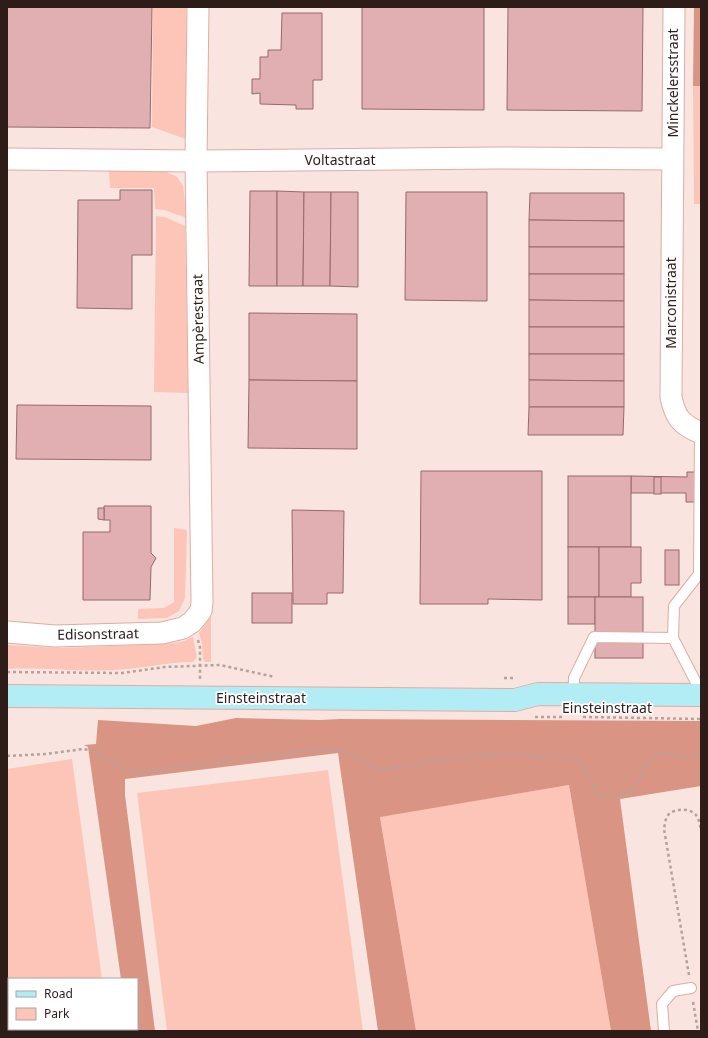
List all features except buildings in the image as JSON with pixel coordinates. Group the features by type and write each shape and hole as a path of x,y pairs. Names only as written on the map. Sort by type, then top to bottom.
{"main road":[{"name":"Einsteinstraat","path":"7,696 515,700 537,708 573,701 701,695"},
{"name":"Einsteinstraat","path":"573,701 701,709"}],"street":[{"name":"Ampèrestraat","path":"187,626 201,611 202,602 196,161 198,7"},
{"name":"Minckelersstraat","path":"672,159 674,7"},
{"name":"Voltastraat","path":"7,159 196,161 487,158 672,159"},
{"name":"Marconistraat","path":"672,159 671,397 673,408 678,418 684,424 701,432"},
{"name":"Edisonstraat","path":"7,632 55,636 162,633 178,630 187,626"}],"lane":[{"path":"701,432 699,574 674,606 674,638 701,692"},
{"path":"573,701 574,678 594,637 674,638"},
{"path":"664,1031 662,1004 673,991 691,988"}],"path":[{"path":"187,626 198,639 200,647 200,698"},
{"path":"7,672 114,674 165,667 220,665 274,677 282,677"},
{"path":"496,678 520,678"},
{"path":"7,756 46,754 83,749 90,750 124,769 141,772 326,749 339,750 350,754 373,767 384,769 459,757 493,754 544,757 563,756 580,761 590,778 594,789 600,796 611,797 623,795 633,788 641,777 648,759 655,754 662,752 684,756 701,756"},
{"path":"698,1031 664,829 665,819 669,813 676,810 690,811 696,815 700,822 701,830"}],"green space":[{"path":"153,7 186,7 186,139 152,127"},
{"path":"693,86 701,86 701,204 694,204"},
{"path":"109,171 167,172 177,177 183,186 187,218 164,210 155,209 154,188 110,188"},
{"path":"156,216 165,217 185,226 188,393 154,392"},
{"path":"174,528 187,530 185,598 179,611 167,618 138,619 138,609 164,608 174,602"},
{"path":"211,610 211,662 205,662 203,659 202,644 199,633 208,620"},
{"path":"193,637 197,657 193,662 114,670 7,669 7,645 60,648 167,644 184,641"},
{"path":"72,759 102,978 8,978 8,1030 110,1031 7,1031 7,769"},
{"path":"328,770 363,1031 167,1031 137,793"},
{"path":"569,785 611,1031 416,1031 380,816"}],"shaded area":[{"path":"694,7 701,7 701,86 693,86"},
{"path":"236,718 320,720 701,721 701,786 620,799 651,1031 611,1031 569,785 380,817 416,1031 378,1031 338,753 125,779 125,795 155,1031 128,1031 138,1030 138,978 121,978 88,747 84,745 96,744 98,720 196,726"}]}
